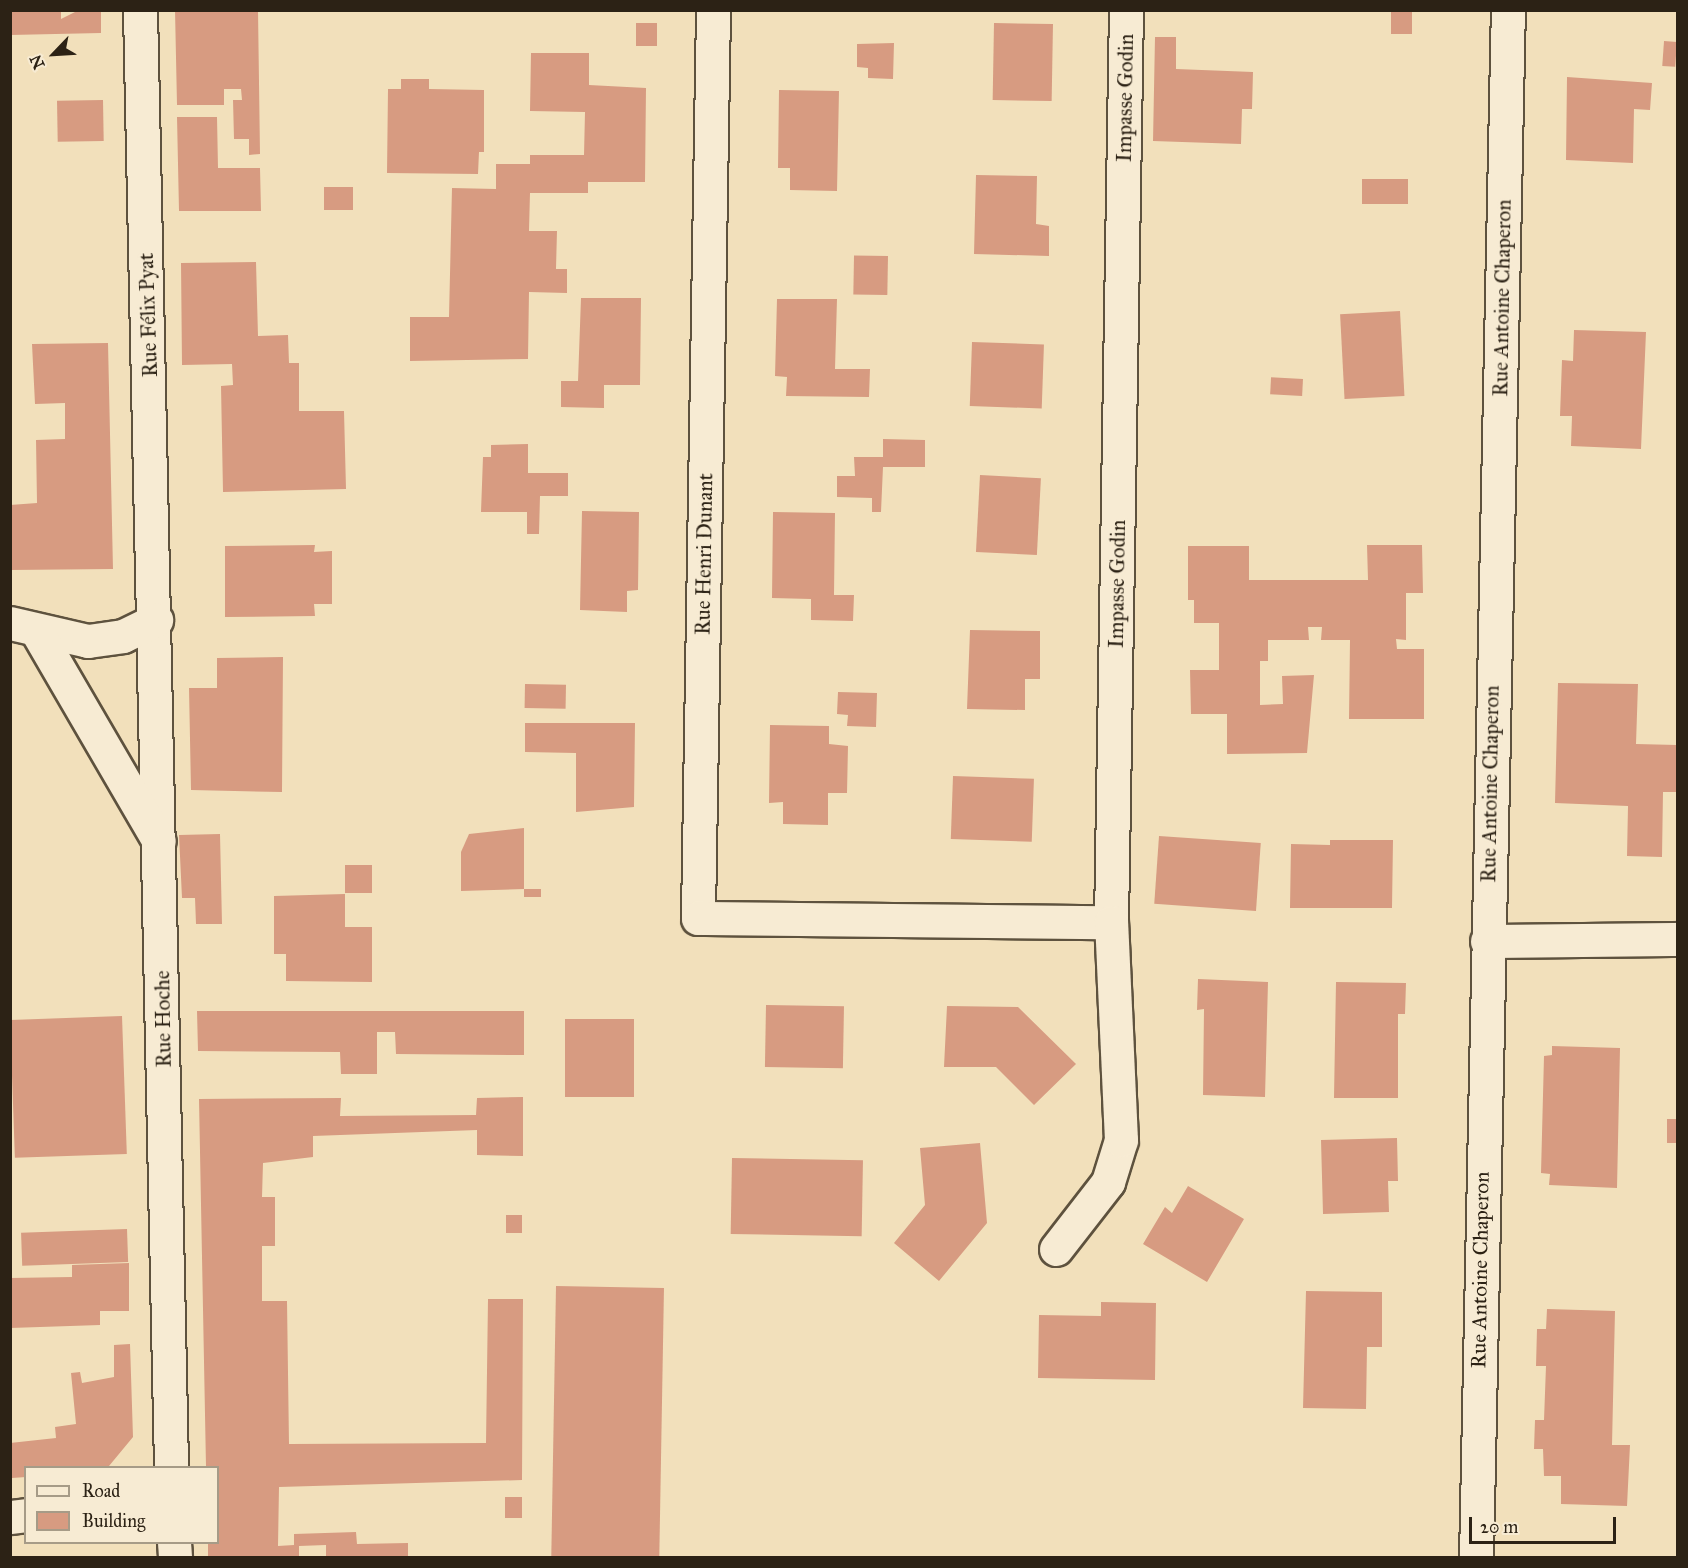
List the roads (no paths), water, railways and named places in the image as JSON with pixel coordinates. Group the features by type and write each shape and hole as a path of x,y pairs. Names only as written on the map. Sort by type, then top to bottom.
{"street":[{"name":"Rue Félix Pyat","path":"140,10 156,620 159,842"},
{"name":"Rue Henri Dunant","path":"712,10 698,918 1111,922"},
{"name":"Impasse Godin","path":"1056,1249 1108,1182 1121,1140 1111,922 1126,10"},
{"name":"Rue Antoine Chaperon","path":"1476,1557 1486,941 1508,10"},
{"path":"23,626 88,641 123,636 156,620"},
{"name":"Rue Hoche","path":"23,626 159,842 171,1466"},
{"path":"1486,941 1677,939"}]}
